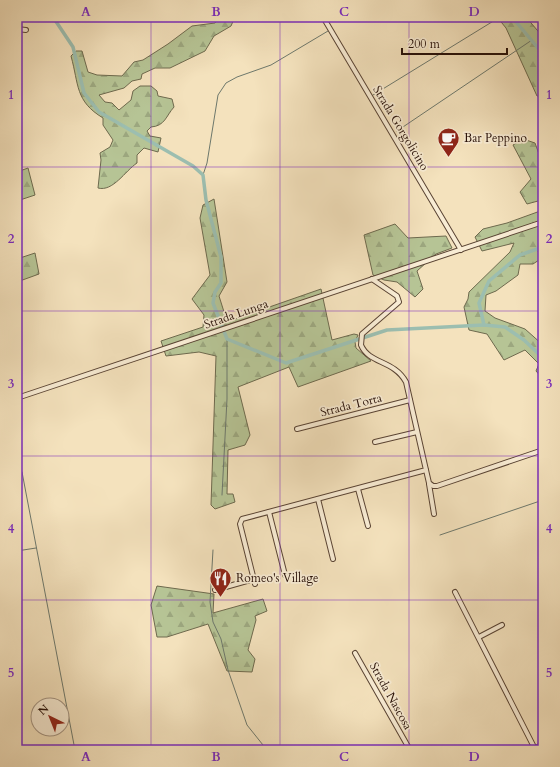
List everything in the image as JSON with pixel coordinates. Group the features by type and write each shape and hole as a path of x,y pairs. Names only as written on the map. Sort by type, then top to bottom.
{"street":[{"name":"Strada Gorgolicino","path":"323,17 460,250"},
{"path":"17,29 26,30"},
{"name":"Strada Lunga","path":"17,398 543,222"},
{"path":"372,279 397,296 399,302 361,336 360,342 364,351 370,356 394,368 402,374 408,388 429,483 434,514"},
{"name":"Strada Torta","path":"296,429 410,400"},
{"path":"375,442 417,432"},
{"path":"429,483 432,486 437,486 543,450"},
{"path":"215,590 255,582 240,522 243,519 426,470"},
{"path":"358,488 368,526"},
{"path":"318,499 333,559"},
{"path":"269,512 286,576"},
{"path":"455,592 479,637 534,750 543,745"},
{"path":"479,637 502,625"},
{"name":"Strada Nascosa","path":"355,653 410,750"}],"green space":[{"path":"219,17 232,17 234,19 231,26 214,36 205,51 170,68 155,68 142,74 141,79 132,81 124,88 99,95 105,102 112,103 119,110 131,100 133,91 140,86 151,86 157,91 158,96 172,99 174,107 162,123 151,127 147,131 150,136 161,138 158,152 144,148 137,155 137,163 119,180 109,187 98,188 101,160 100,153 110,147 113,140 103,125 103,118 94,112 83,99 77,84 71,56 76,51 82,51 88,72 97,75 122,76 134,62 143,60 192,26 215,23"},
{"path":"497,17 526,17 543,37 543,96 537,96 506,28"},
{"path":"523,139 535,143 543,165 543,205 538,201 527,204 520,192 531,179 513,145"},
{"path":"28,168 35,195 17,201 17,172"},
{"path":"214,199 227,282 219,296 225,315 235,319 321,289 332,340 354,334 358,335 355,342 356,348 371,361 298,387 289,367 238,387 250,435 245,445 228,450 227,494 233,494 235,502 215,509 211,505 216,356 199,352 166,356 161,341 203,327 204,315 192,299 210,275 200,218 203,205"},
{"path":"543,210 543,249 538,251 542,258 533,264 520,264 518,275 496,291 486,295 485,311 495,318 525,329 543,345 543,379 536,371 539,364 525,350 504,360 487,334 469,330 464,307 468,299 469,292 510,252 514,243 482,251 475,237 483,229 507,223"},
{"path":"395,224 408,238 446,236 452,248 436,254 417,271 423,289 415,297 397,282 384,280 373,275 364,235"},
{"path":"35,253 39,274 17,282 17,259"},
{"path":"157,586 214,594 213,613 263,599 267,611 255,616 256,620 248,650 255,659 252,672 227,671 208,624 167,637 157,637 151,605"}],"waterway":[{"path":"53,17 73,47 84,93 99,112 193,166 203,175 206,200 221,257 221,283 215,292 213,303 227,339 286,363 387,330 484,325"},
{"path":"373,95 500,17"},
{"path":"512,17 543,54"},
{"path":"203,175 207,163 218,95 226,83 237,77 271,65 328,31"},
{"path":"397,131 532,40"},
{"path":"543,247 520,255 489,281 479,303 484,325 505,327 524,340 543,358"},
{"path":"222,495 227,399 227,339"},
{"path":"22,472 75,750"},
{"path":"440,535 543,500"},
{"path":"17,551 36,548"},
{"path":"213,550 210,602 213,622 221,639 228,670 247,725 267,750"}],"place":[{"name":"Bar Peppino","path":"448,158"},
{"name":"Romeo's Village","path":"221,598"}]}
